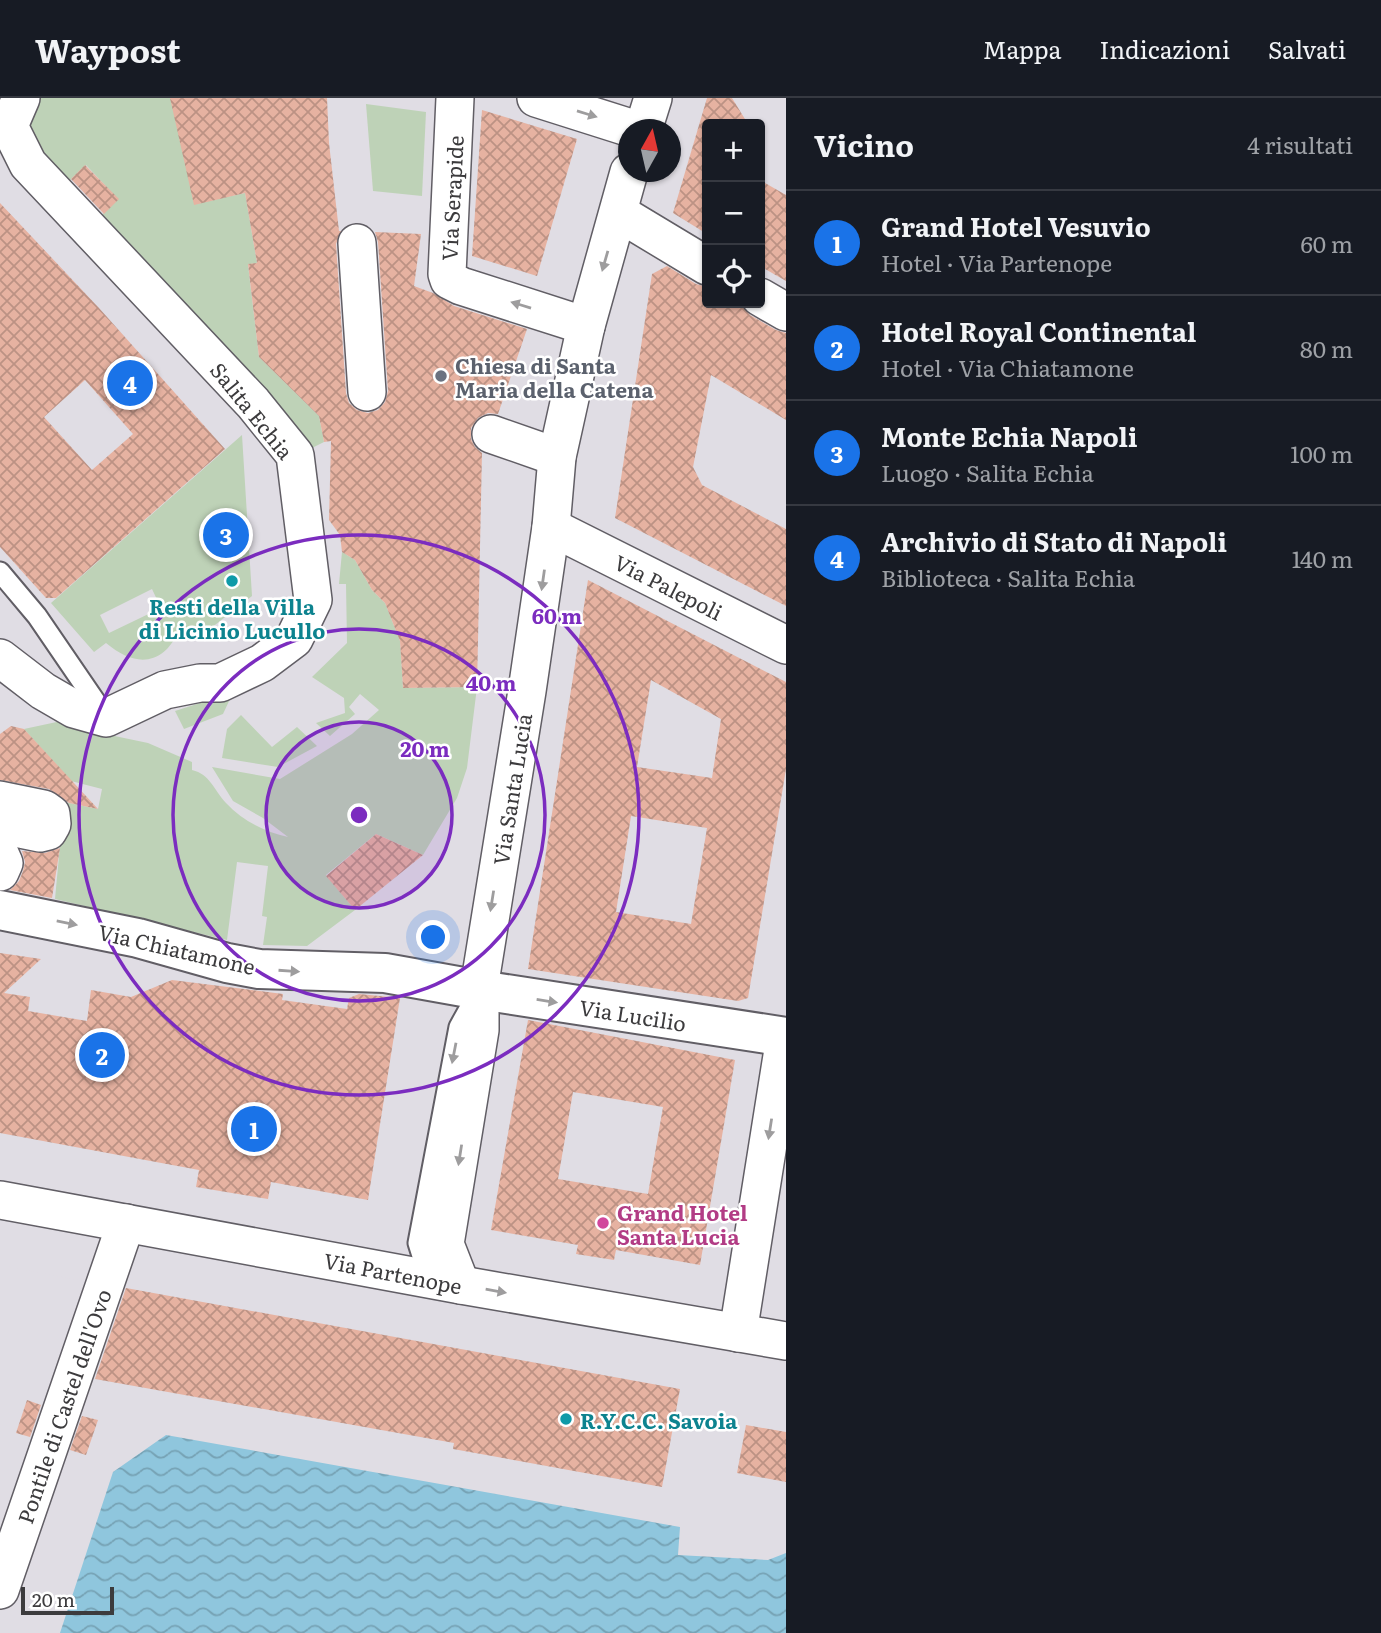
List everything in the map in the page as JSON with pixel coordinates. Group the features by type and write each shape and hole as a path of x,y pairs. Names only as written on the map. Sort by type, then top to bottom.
{"street":[{"name":"Salita Echia","path":"21,98 9,126 28,164 253,403 295,455 306,534 313,600 294,639 262,663 220,683 200,683 165,690 90,714"},
{"name":"Via Serapide","path":"455,98 447,274 449,280 586,326"},
{"path":"537,98 618,124"},
{"path":"646,119 653,98"},
{"name":"Via Santa Lucia","path":"445,1281 445,1244 480,1030 480,990 551,527 557,457 586,326 626,182"},
{"path":"619,212 702,262"},
{"path":"357,243 367,393"},
{"path":"765,300 786,312"},
{"path":"491,435 557,457"},
{"name":"Via Palepoli","path":"551,527 786,645"},
{"path":"0,658 43,691 90,714"},
{"path":"0,800 44,809 51,814 52,824 48,831 40,833 0,825"},
{"path":"0,853 4,863 0,872"},
{"name":"Via Chiatamone","path":"0,910 138,937 237,965 303,972 385,973 480,990"},
{"name":"Via Lucilio","path":"480,990 785,1037"},
{"path":"738,1334 785,1037"},
{"name":"Via Partenope","path":"0,1200 786,1341"},
{"name":"Pontile di Castel dell'Ovo","path":"0,1590 126,1223"}],"lane":[{"path":"0,572 37,616 90,714"}],"green space":[{"path":"35,98 184,98 195,204 245,193 257,263 248,265 259,357 319,416 324,442 304,452 98,219 118,199 86,165 65,185 15,129"},
{"path":"366,104 426,112 422,196 373,191"},
{"path":"242,435 252,596 197,639 194,629 180,629 165,650 148,659 128,657 106,643 94,652 51,603","holes":["152,589 161,608 109,633 100,615"]},
{"path":"342,552 355,560 372,590 385,603 400,641 403,688 477,687 467,768 457,798 423,855 376,834 326,875 355,910 307,946 263,945 267,917 262,916 268,866 237,862 227,940 55,899 64,802 98,809 102,789 71,781 24,729 66,720 105,734 148,743 192,762 192,770 208,779 226,803 247,820 263,829 288,837 263,818 233,801 212,767 280,779 352,734 379,710 360,694 349,707 355,714 330,736 316,723 345,713 344,698 312,677 347,643 346,584 339,584"},
{"path":"222,696 230,699 223,714 184,729 175,711"},
{"path":"241,715 272,747 297,727 317,746 278,767 222,758 227,729"}],"water":[{"path":"166,1435 680,1527 678,1555 768,1560 786,1553 786,1633 60,1633 113,1472"}],"pier":[{"path":"0,1265 83,1281 43,1406 26,1401 16,1433 33,1438 0,1537"}],"building":[{"path":"170,98 327,98 329,143 341,231 336,244 346,393 349,403 357,410 368,413 378,410 385,402 388,391 378,242 375,232 421,234 414,286 433,293 454,306 527,329 498,414 488,413 478,418 471,428 471,439 482,453 477,687 403,688 400,641 385,603 372,590 355,560 342,552 340,535 329,520 331,441 324,442 319,416 259,357 248,264 257,263 245,193 194,205"},
{"path":"707,98 732,98 745,119 702,119 702,231 673,213"},
{"path":"482,110 577,139 537,276 472,256"},
{"path":"85,165 119,199 104,214 71,179"},
{"path":"765,183 786,195 786,281 765,269"},
{"path":"0,203 99,308 225,449 56,598 46,598 0,547","holes":["85,380 133,434 92,470 44,417"]},
{"path":"667,266 702,286 702,308 744,308 750,315 786,333 786,420 711,375 693,467 702,485 786,529 786,606 615,518 652,274"},
{"path":"588,580 786,682 786,769 748,998 738,1001 528,969","holes":["651,680 721,719 712,778 637,767","631,816 707,828 691,924 616,912"]},
{"path":"11,726 24,729 98,809 69,803 49,789 0,780 0,734"},
{"path":"376,834 423,855 355,910 326,876"},
{"path":"60,848 52,898 10,890 19,881 23,871 25,862 22,851 45,853"},
{"path":"0,953 41,959 4,993 30,997 28,1011 87,1021 91,990 131,997 172,980 283,994 282,1000 347,1009 349,998 359,994 400,998 368,1200 271,1182 268,1199 196,1187 199,1170 0,1133"},
{"path":"528,1020 735,1060 700,1265 616,1250 614,1260 576,1254 578,1245 491,1230","holes":["573,1092 663,1107 648,1194 558,1179"]},
{"path":"126,1288 680,1389 662,1487 453,1449 454,1443 95,1379"},
{"path":"27,1400 41,1405 30,1437 16,1433"},
{"path":"82,1416 98,1420 86,1455 70,1450"},
{"path":"746,1425 786,1432 786,1482 737,1473"}],"place":[{"name":"Chiesa di Santa Maria della Catena","path":"441,376"},
{"name":"Archivio di Stato di Napoli","path":"130,383"},
{"name":"Monte Echia Napoli","path":"226,535"},
{"name":"Resti della Villa di Licinio Lucullo","path":"232,581"},
{"name":"Hotel Royal Continental","path":"102,1055"},
{"name":"Grand Hotel Vesuvio","path":"254,1129"},
{"name":"Grand Hotel Santa Lucia","path":"603,1223"},
{"name":"R.Y.C.C. Savoia","path":"566,1419"}]}
